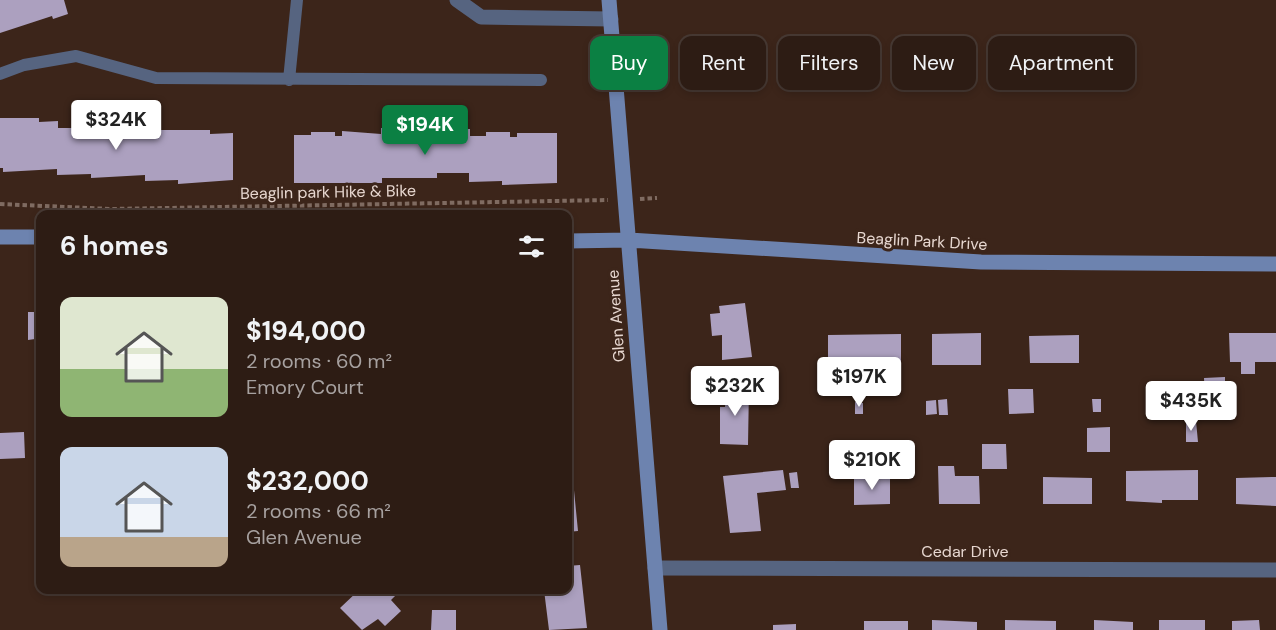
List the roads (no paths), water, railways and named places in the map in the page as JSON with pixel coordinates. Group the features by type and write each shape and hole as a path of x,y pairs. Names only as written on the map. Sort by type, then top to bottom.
{"main road":[{"name":"Glen Avenue","path":"609,0 660,630"},
{"path":"0,237 36,237"},
{"name":"Beaglin Park Drive","path":"572,241 628,240 981,262 1276,264"}],"street":[{"path":"457,0 482,17 611,20"},
{"name":"Cedar Drive","path":"655,568 1276,570"}],"lane":[{"path":"290,80 297,0"},
{"path":"0,74 24,65 76,56 156,78 541,81"}]}
